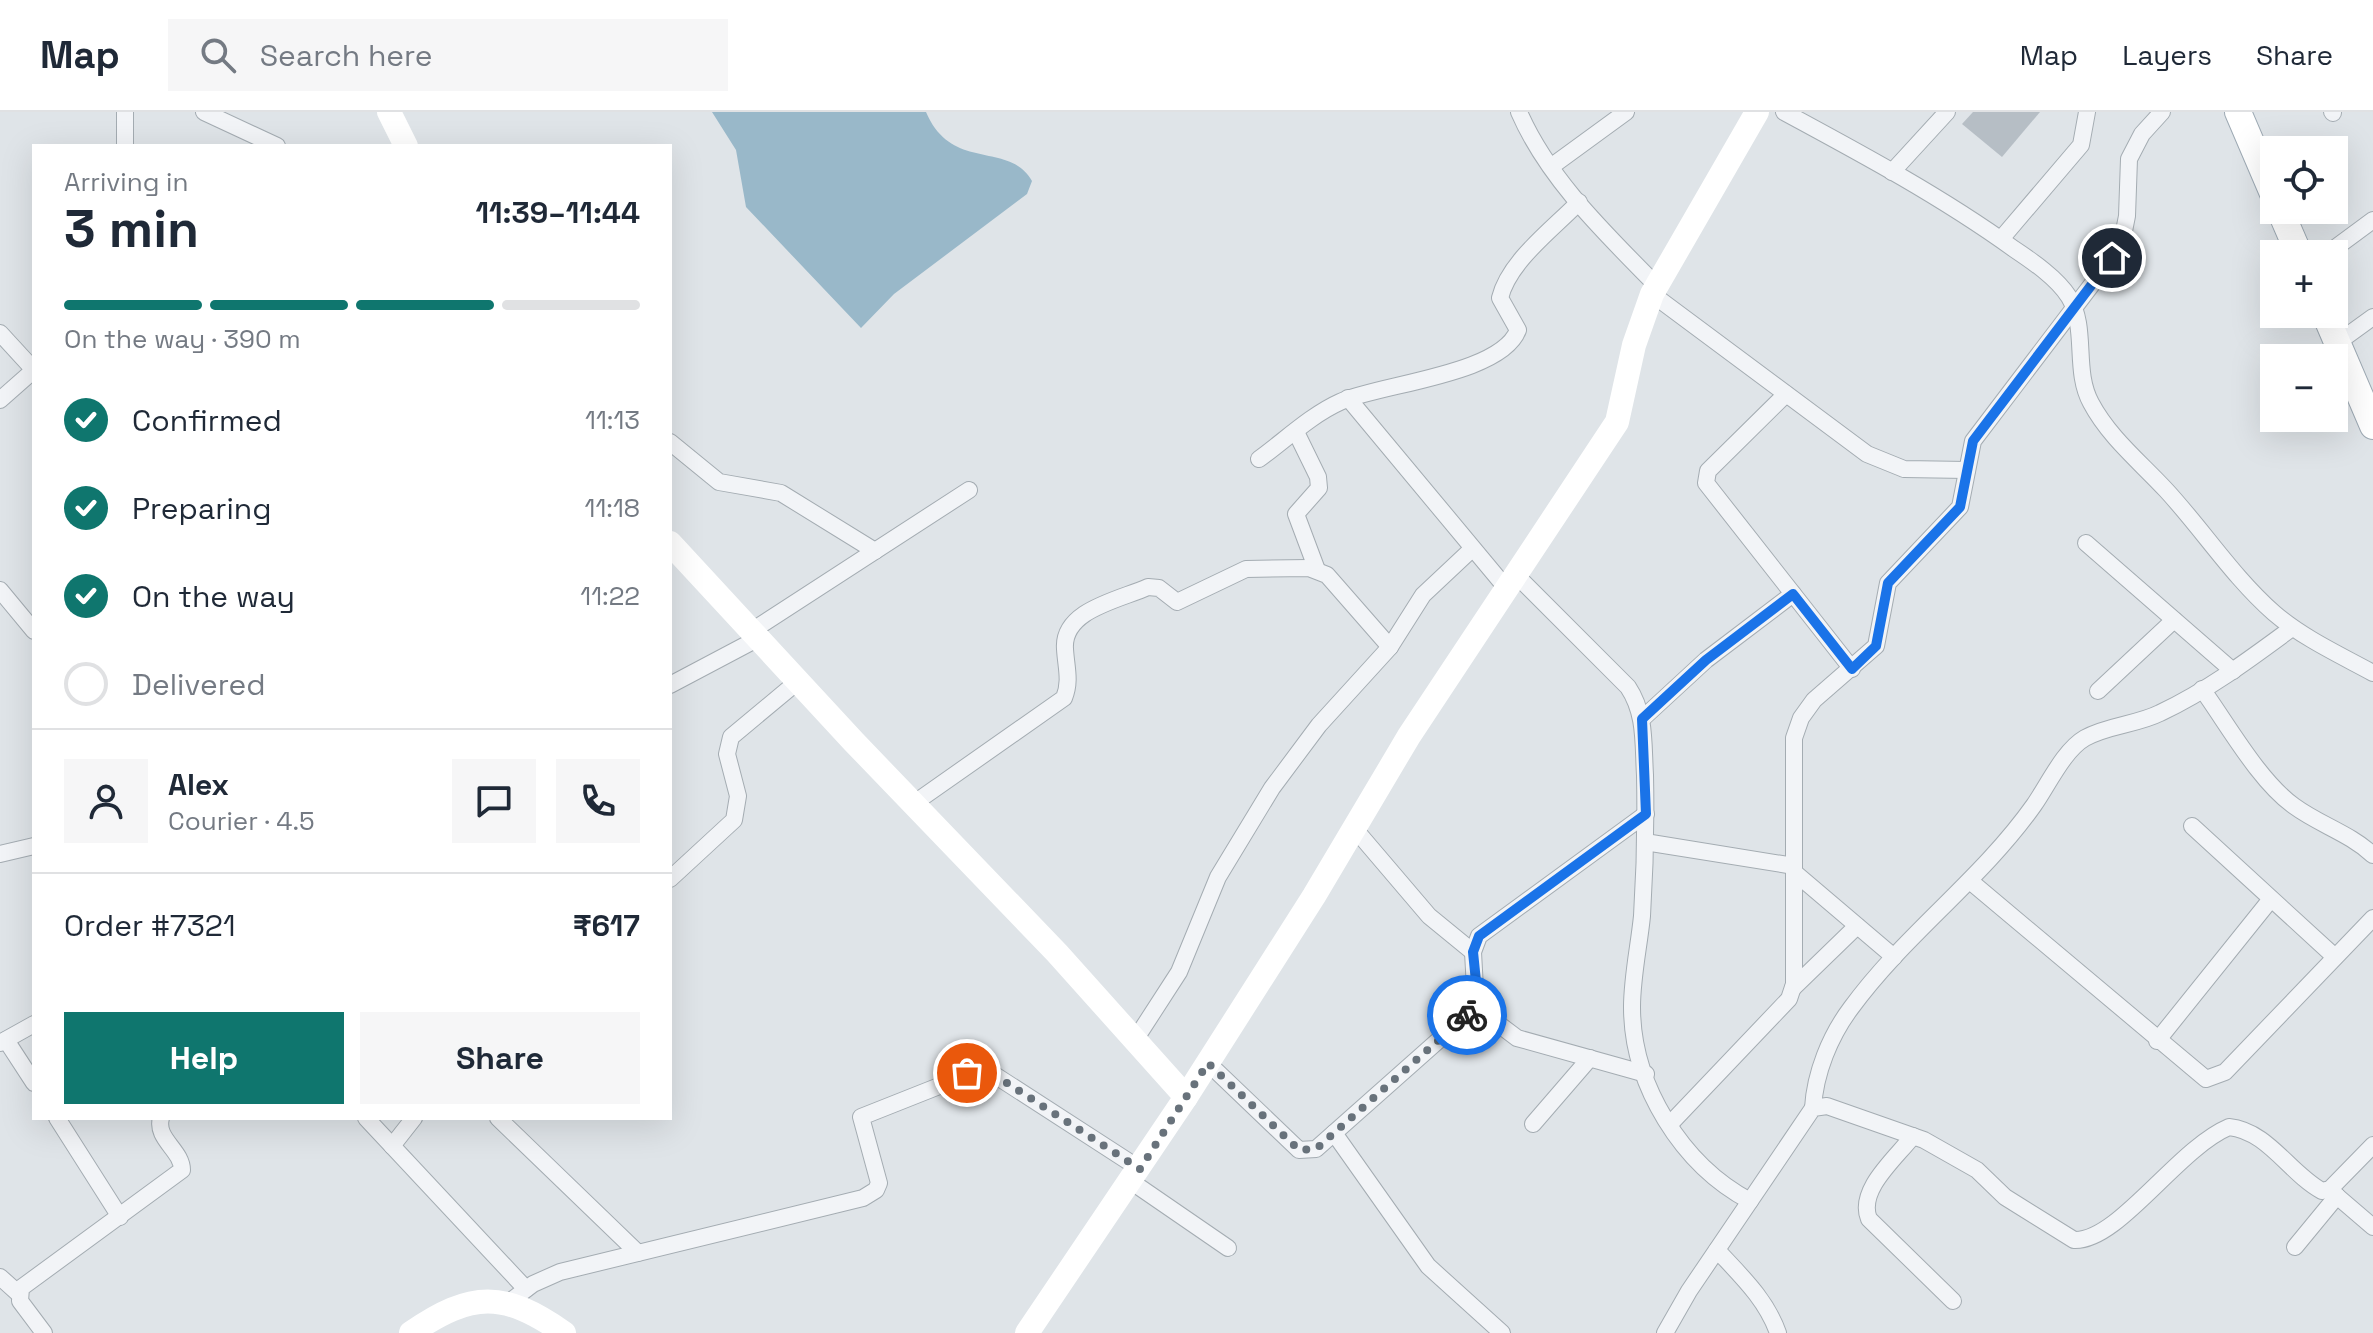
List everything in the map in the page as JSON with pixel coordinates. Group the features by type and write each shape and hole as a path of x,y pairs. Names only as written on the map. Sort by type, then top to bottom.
{"main road":[{"path":"389,112 405,144"},
{"path":"1027,1333 1136,1176 1409,736 1617,422 1634,345 1654,290 1757,112"},
{"path":"2238,112 2260,163"},
{"path":"2331,328 2373,426"},
{"path":"672,545 797,682 1057,953 1186,1097"},
{"path":"411,1333 447,1311 471,1301 517,1296 530,1311 564,1333"}],"street":[{"path":"125,112 125,144"},
{"path":"204,112 273,144"},
{"path":"1519,112 1529,135 1579,202 1654,290 1786,394 1885,464 1904,469 1967,470"},
{"path":"1552,166 1626,112"},
{"path":"1784,112 1892,172 2036,264 2069,296 2078,321 2082,376 2090,402 2123,447 2166,490 2253,593 2292,628 2373,673"},
{"path":"1892,172 1947,112"},
{"path":"2001,239 2081,145 2087,112"},
{"path":"1793,988 1794,738 1801,718 1814,700 1876,646 1888,583 1960,507 1973,441 2112,258 2123,236 2129,159 2142,134 2162,112"},
{"path":"1259,459 1348,398 1467,367 1514,339 1518,330 1500,298 1503,288 1511,273 1579,202"},
{"path":"2346,240 2373,220"},
{"path":"2337,343 2373,317"},
{"path":"0,333 32,368"},
{"path":"0,400 32,372"},
{"path":"1786,394 1705,477 1852,669"},
{"path":"1348,398 1472,549 1628,687 1639,704 1646,814 1632,1007 1636,1041 1653,1096 1690,1157 1721,1185 1750,1201"},
{"path":"1296,432 1318,477 1315,495 1296,514 1317,570"},
{"path":"672,444 719,482 781,493 875,551"},
{"path":"672,684 754,636 969,490"},
{"path":"2086,543 2233,671"},
{"path":"1135,1040 1179,972 1218,877 1272,788 1319,725 1390,647 1423,595 1472,549"},
{"path":"913,804 1064,698 1069,677 1066,631 1074,619 1148,587 1159,588 1177,602 1246,569 1317,570 1327,575 1390,647"},
{"path":"0,590 32,629"},
{"path":"1642,719 1706,660 1793,594"},
{"path":"2098,691 2174,620"},
{"path":"1665,1333 1813,1108 1814,1091 1829,1047 1850,1009 1917,930 1970,881 2029,811 2077,744 2096,733 2158,714 2233,671 2292,628"},
{"path":"672,877 736,814 737,785 727,754 731,737 797,682"},
{"path":"2202,689 2275,788 2293,805 2337,827 2373,855"},
{"path":"1646,814 1479,936 1473,952 1476,1007 1517,1038 1646,1074"},
{"path":"2192,826 2335,957"},
{"path":"1354,828 1429,916 1473,952"},
{"path":"1645,842 1794,869 1894,957"},
{"path":"0,854 32,846"},
{"path":"1970,881 2197,1075 2217,1078 2373,918"},
{"path":"2157,1041 2271,899"},
{"path":"1670,1124 1782,1010 1793,988 1857,926"},
{"path":"1208,1063 1299,1150 1316,1149 1476,1007"},
{"path":"32,1025 3,1041 32,1080"},
{"path":"1533,1124 1590,1058"},
{"path":"368,1120 517,1296 560,1272 863,1198 876,1190 879,1183 861,1117 977,1071 990,1072 1136,1176 1228,1248"},
{"path":"1813,1108 1827,1106 1913,1136 1977,1170 2005,1197 2074,1240 2088,1241 2107,1231 2185,1154 2229,1127 2254,1134 2308,1183 2322,1191 2334,1193 2373,1227"},
{"path":"58,1120 120,1217"},
{"path":"19,1294 27,1283 182,1170 180,1159 161,1132 161,1120"},
{"path":"392,1146 412,1120"},
{"path":"500,1120 638,1253"},
{"path":"1334,1133 1428,1266 1502,1333"},
{"path":"1913,1136 1869,1192 1865,1210 1869,1219 1953,1301"},
{"path":"2295,1247 2373,1145"},
{"path":"1717,1250 1754,1289 1772,1316 1778,1333"},
{"path":"0,1277 19,1294 44,1333"}],"water":[{"path":"712,112 926,112 937,131 950,143 1009,162 1022,169 1032,181 1027,194 894,294 861,328 746,207 736,150"}],"building":[{"path":"1973,112 2040,112 2002,157 1962,124"}],"way so far":[{"path":"967,1073 990,1072 1140,1169 1208,1063 1299,1150 1308,1152 1316,1149 1467,1015"}],"route":[{"path":"1467,1015 1478,1001 1473,952 1479,936 1646,814 1642,719 1706,660 1793,594 1852,669 1876,646 1881,634 1888,583 1960,507 1965,495 1973,441 2112,258"}]}
